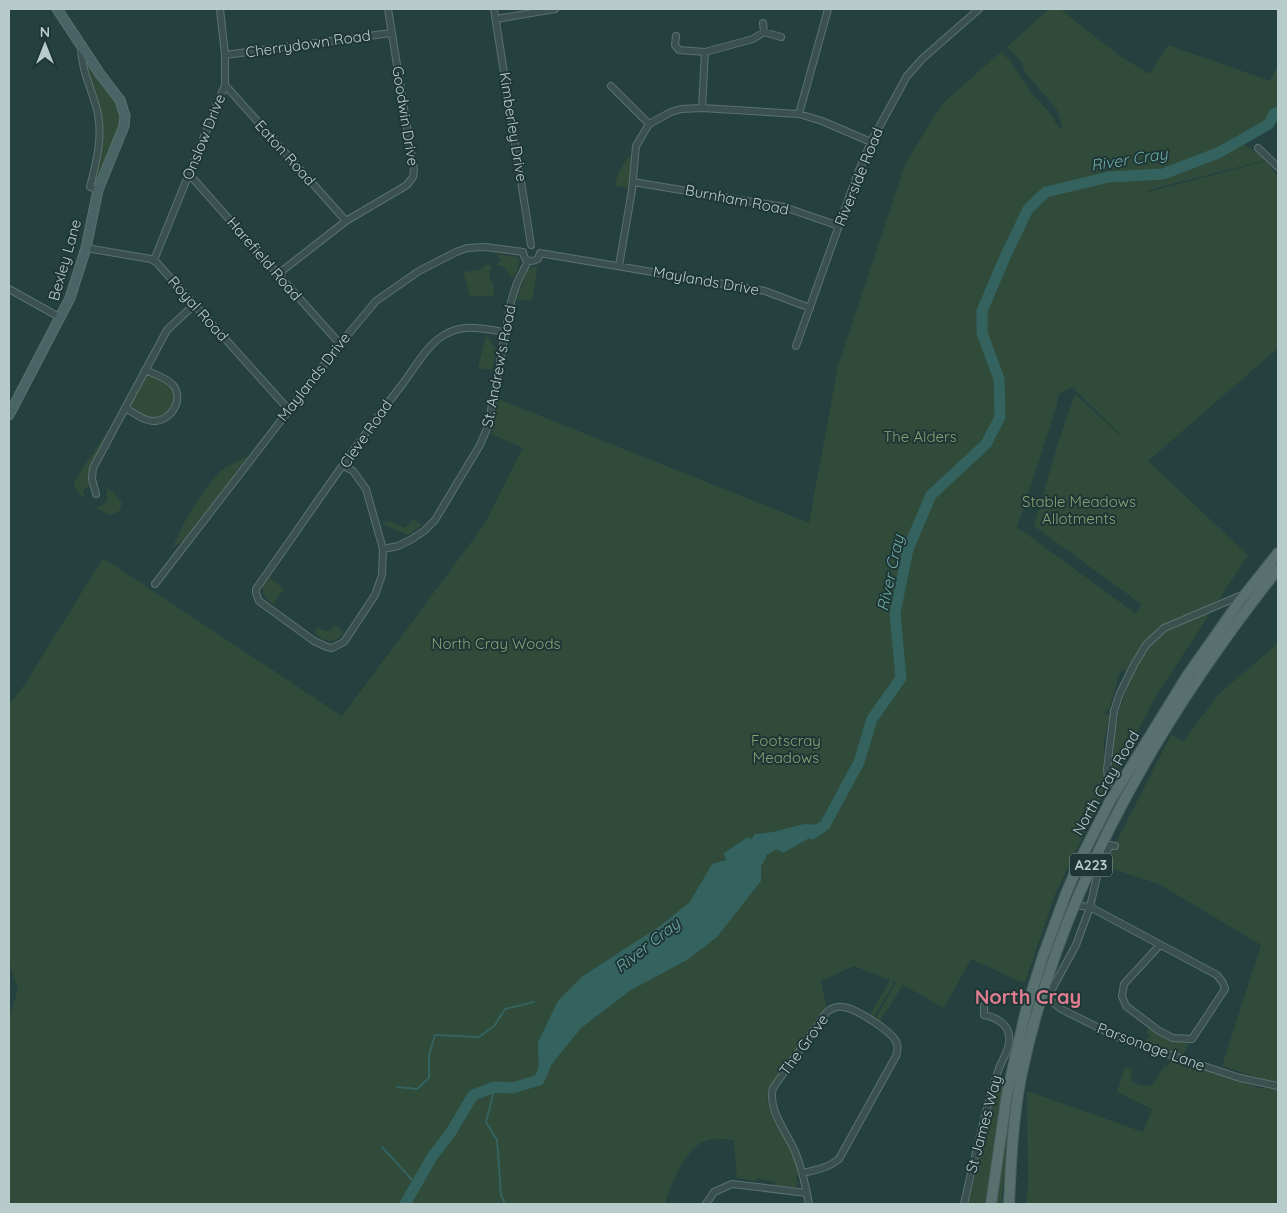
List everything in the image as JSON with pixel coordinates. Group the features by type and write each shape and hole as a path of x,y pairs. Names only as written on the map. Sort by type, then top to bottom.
{"main road":[{"name":"North Cray Road","path":"990,1204 1008,1094 1031,991 1065,896 1110,801 1187,676 1278,552"},
{"name":"North Cray Road","path":"1009,1204 1014,1122 1021,1077 1036,1013 1073,905 1144,763 1188,692 1224,640 1278,569"}],"street":[{"name":"Onslow Drive","path":"154,260 225,85 225,55 220,9"},
{"name":"Goodwin Drive","path":"278,274 346,221 410,183 414,174 388,9"},
{"name":"Kimberley Drive","path":"494,9 531,245"},
{"path":"496,19 555,9"},
{"path":"799,114 828,9"},
{"path":"967,9 972,15"},
{"name":"Riverside Road","path":"796,346 871,142 907,76 922,59 980,9"},
{"name":"Bexley Lane","path":"9,415 70,298 86,248 98,190 124,126 125,116 120,100 81,46 60,10"},
{"path":"763,23 764,32"},
{"path":"676,36 675,45 679,50 705,52 753,39 764,32 781,37"},
{"name":"Cherrydown Road","path":"225,55 391,33"},
{"name":"Bexley Lane","path":"81,46 83,70 97,107 99,119 100,143 90,187 98,190"},
{"path":"702,108 705,52"},
{"name":"Eaton Road","path":"225,85 346,221"},
{"path":"611,86 649,124"},
{"path":"619,266 633,182 636,146 649,124 671,112 681,109 702,108 799,114 822,121 871,142"},
{"path":"1258,148 1278,167"},
{"name":"Harefield Road","path":"189,174 340,344"},
{"name":"Burnham Road","path":"633,182 784,207 839,226"},
{"path":"531,245 537,247 540,253 538,259 533,262 528,261 524,256 524,252 531,245"},
{"path":"86,248 154,260"},
{"name":"Maylands Drive","path":"155,584 340,344 376,302 420,271 445,257 468,248 504,248 524,252"},
{"name":"Maylands Drive","path":"540,253 766,291 810,308"},
{"name":"Royal Road","path":"154,260 289,410"},
{"name":"St. Andrew's Road","path":"384,549 398,546 412,539 435,520 480,445 488,426 511,302 517,282 528,261"},
{"path":"9,288 61,318"},
{"path":"96,494 92,479 92,469 167,330 194,305"},
{"name":"Cleve Road","path":"384,549 382,576 377,590 348,637 338,646 327,647 314,641 259,601 256,589 395,393 435,342 444,334 468,327 505,332"},
{"path":"124,408 148,421 162,420 172,413 177,401 174,387 170,382 145,370"},
{"path":"344,466 353,471 366,489 384,549"},
{"path":"1110,801 1107,770 1113,714 1134,663 1146,645 1164,628 1246,594"},
{"name":"Parsonage Lane","path":"1115,846 1110,845 1098,872 1090,907 1076,945 1051,991 1050,1000 1061,1009 1119,1038 1240,1078 1278,1086"},
{"path":"1073,905 1090,907 1217,975 1225,989 1192,1039 1173,1038 1159,1031 1126,1006 1122,996 1124,984 1160,945"},
{"name":"The Grove","path":"802,1173 832,1165 839,1159 896,1056 897,1044 890,1032 850,1008 841,1006 831,1008 826,1013 773,1088 771,1096 772,1104 796,1153 809,1204"},
{"name":"St James Way","path":"964,1204 999,1070 1009,1046 1009,1034 1004,1025 996,1019 981,1016 984,1006"},
{"path":"706,1204 714,1192 732,1184 807,1193"}],"green space":[{"name":"Footscray Meadows","path":"1049,9 1060,9 1121,57 1150,74 1168,45 1270,81 1278,65 1278,122 1247,139 1249,131 1233,137 1267,160 1156,188 1140,194 1267,161 1278,178 1278,348 1148,461 1248,555 1156,696 1112,779 1112,741 1119,720 1118,714 1131,676 1123,669 1119,674 1109,710 1104,713 1110,716 1104,741 1103,795 1056,892 1025,982 971,959 944,1008 903,985 880,1021 876,1018 896,982 892,981 893,984 874,1017 870,1014 890,980 854,966 821,981 826,1006 769,1087 768,1104 770,1112 791,1147 799,1174 796,1176 798,1184 795,1187 775,1185 775,1182 757,1178 755,1181 737,1178 734,1140 718,1139 703,1142 690,1153 674,1179 665,1204 9,1204 9,1018 18,989 9,962 9,705 25,684 103,558 342,716 484,525 523,448 492,434 498,399 809,523 838,366 906,162 943,103 1001,52 1011,62 1029,90 1055,119 1053,120 1063,131 1058,111 1025,72 1021,61 1007,47","holes":["1072,387 1135,449 1075,394 1059,440 1034,526 1141,604 1136,614 1017,527 1059,394"]},
{"path":"85,59 118,107 121,124 97,187 94,186 102,151 103,125"},
{"path":"629,156 631,157 629,188 615,186 618,173"},
{"path":"496,254 517,257 519,264 513,278 503,266 497,265 501,260"},
{"path":"485,265 490,265 492,268 489,277 493,283 494,296 470,296 463,272 480,270"},
{"path":"538,266 532,301 517,299 528,269"},
{"path":"486,335 496,350 492,370 478,368"},
{"path":"147,374 162,381 172,390 174,401 165,416 151,418 130,406 129,403"},
{"path":"105,435 90,467 89,487 84,489 83,492 86,499 76,489 74,481"},
{"path":"248,456 184,541 173,547 181,528 207,486 221,471"},
{"path":"105,487 114,493 122,503 120,510 111,515 96,507 103,505 107,501"},
{"path":"413,519 422,525 408,535 381,523 389,521 405,528"},
{"path":"268,577 284,589 273,604 266,598 263,592 263,585"},
{"path":"334,625 344,632 333,641 323,639 314,633 318,627 324,631 330,631"},
{"path":"1278,643 1278,1204 1026,1204 1028,1185 1027,1091 1143,1132 1152,1109 1117,1092 1125,1067 1132,1070 1131,1080 1141,1086 1152,1085 1164,1066 1167,1067 1173,1058 1262,1089 1269,1081 1222,1066 1261,945 1159,884 1104,866 1171,735 1184,741 1218,695"},
{"path":"1031,1006 1034,1007 1002,1192 1002,1204 994,1204 1014,1077"},
{"path":"1150,1026 1180,1042 1189,1042 1183,1056 1144,1043 1150,1036 1146,1033"},
{"path":"1001,1084 1005,1085 985,1204 968,1204 997,1087"}],"water":[{"path":"804,824 825,825 820,832 783,853 779,850 778,852 777,849 766,855 761,866 761,881 717,937 687,960 631,990 581,1028 539,1080 538,1042 558,1001 583,976 660,926 690,902 712,864 726,860 724,853 748,837 751,839 754,834 773,832"}],"waterway":[{"name":"River Cray","path":"812,834 825,825 859,762 872,719 901,678 895,613 908,549 931,495 986,444 1000,417 999,379 982,333 982,311 1028,209 1046,192 1109,177 1163,174 1218,153 1269,124 1274,114 1278,112"},
{"path":"397,1087 417,1089 429,1078 429,1055 435,1035 479,1037 494,1026 505,1009 534,1002"},
{"name":"River Cray","path":"405,1204 432,1157 451,1132 473,1095 495,1087 512,1088 539,1080 545,1066"},
{"path":"495,1087 486,1122 497,1140 501,1195 505,1204"},
{"path":"382,1147 416,1184"}],"district":[{"name":"North Cray","path":"1028,997"}],"park label":[{"name":"The Alders","path":"920,437"},
{"name":"Stable Meadows Allotments","path":"1079,510"},
{"name":"North Cray Woods","path":"496,644"}]}
